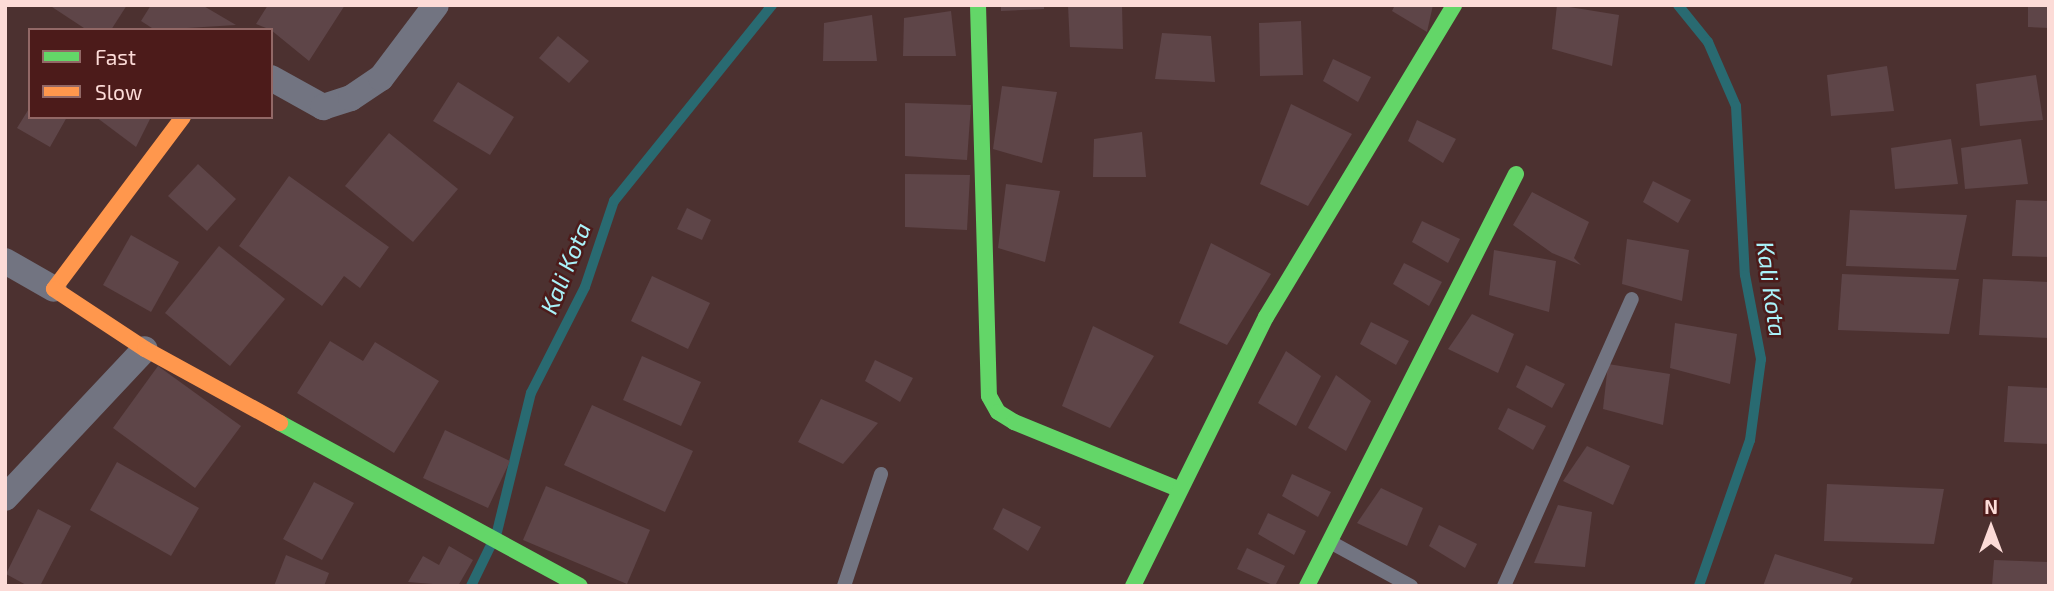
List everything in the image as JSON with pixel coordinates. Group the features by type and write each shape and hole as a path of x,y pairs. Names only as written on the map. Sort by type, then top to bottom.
{"street":[{"path":"273,79 323,107 351,98 381,78 436,5"},
{"path":"978,5 989,396 998,412 1014,422 1178,489"},
{"path":"1133,586 1178,489 1266,317 1454,5"},
{"path":"54,289 182,119"},
{"path":"1307,586 1516,174"},
{"path":"5,261 54,289 145,349 580,586"},
{"path":"5,498 145,349"}],"lane":[{"path":"1504,586 1632,299"},
{"path":"844,586 881,474"},
{"path":"1328,541 1411,586"}],"building":[{"path":"49,5 127,5 112,28 84,28"},
{"path":"151,5 202,5 236,25 152,28 141,21"},
{"path":"268,5 345,5 309,61 273,32 273,28 256,24"},
{"path":"1001,5 1044,5 1044,9 1001,11"},
{"path":"1068,5 1122,5 1123,49 1070,47"},
{"path":"1395,5 1433,5 1427,32 1392,11"},
{"path":"1557,5 1619,15 1612,66 1552,49"},
{"path":"2028,5 2049,5 2049,28 2028,27"},
{"path":"951,11 956,56 903,56 904,18"},
{"path":"872,15 877,61 823,61 824,23"},
{"path":"1301,21 1303,75 1260,76 1259,23"},
{"path":"1162,33 1211,36 1215,82 1155,79"},
{"path":"558,36 589,61 569,83 539,58"},
{"path":"1333,59 1371,77 1358,102 1323,81"},
{"path":"1887,66 1894,111 1831,116 1827,75"},
{"path":"2036,75 2043,120 1980,126 1976,84"},
{"path":"458,82 514,117 490,155 433,121"},
{"path":"1002,86 1057,92 1042,163 993,149"},
{"path":"905,103 971,105 967,160 905,156"},
{"path":"1291,104 1352,134 1308,206 1260,184"},
{"path":"28,110 28,119 66,119 50,147 17,128"},
{"path":"99,119 150,119 136,147"},
{"path":"1417,120 1456,139 1443,163 1408,141"},
{"path":"1142,132 1146,177 1093,177 1094,139"},
{"path":"389,133 458,189 413,242 345,186"},
{"path":"1951,139 1958,184 1895,189 1891,148"},
{"path":"2021,139 2028,184 1965,189 1961,148"},
{"path":"198,164 236,199 207,231 168,196"},
{"path":"905,174 970,175 967,230 905,227"},
{"path":"289,176 389,247 360,288 344,276 322,306 239,246"},
{"path":"1653,181 1691,200 1678,223 1643,202"},
{"path":"1006,184 1060,191 1045,262 998,248"},
{"path":"1532,192 1589,222 1574,258 1581,265 1552,253 1513,225"},
{"path":"2016,200 2049,201 2049,257 2012,256"},
{"path":"687,208 711,220 702,240 677,229"},
{"path":"1850,210 1967,215 1956,270 1846,266"},
{"path":"1422,221 1460,239 1448,263 1412,242"},
{"path":"131,235 179,262 151,312 103,285"},
{"path":"1627,239 1689,250 1682,301 1622,284"},
{"path":"1211,243 1271,274 1227,345 1179,323"},
{"path":"219,246 285,299 230,366 165,313"},
{"path":"1494,250 1556,261 1549,312 1489,295"},
{"path":"1404,263 1442,282 1429,306 1393,284"},
{"path":"1842,274 1959,279 1949,334 1838,330"},
{"path":"652,276 710,303 688,349 631,321"},
{"path":"1983,279 2049,282 2049,338 1979,335"},
{"path":"1472,314 1514,334 1498,373 1448,349"},
{"path":"1371,322 1409,341 1396,365 1360,344"},
{"path":"1675,323 1737,334 1730,384 1670,368"},
{"path":"1093,326 1154,356 1110,428 1062,406"},
{"path":"330,341 363,361 375,342 439,381 394,453 297,393"},
{"path":"1286,351 1321,376 1296,426 1258,403"},
{"path":"642,356 701,382 681,426 623,400"},
{"path":"875,360 913,378 900,402 865,381"},
{"path":"1608,364 1670,374 1663,425 1603,409"},
{"path":"1526,365 1565,384 1552,408 1516,387"},
{"path":"158,366 241,426 195,488 113,428"},
{"path":"1336,375 1371,401 1346,451 1308,428"},
{"path":"2008,386 2049,388 2049,444 2004,442"},
{"path":"821,399 878,423 843,464 798,442"},
{"path":"592,405 693,451 665,512 564,465"},
{"path":"1508,408 1546,426 1533,450 1498,429"},
{"path":"445,430 510,461 488,508 423,478"},
{"path":"1587,446 1630,466 1613,505 1563,481"},
{"path":"117,462 199,508 171,556 90,510"},
{"path":"1292,474 1331,492 1318,517 1282,496"},
{"path":"314,482 354,503 322,560 283,539"},
{"path":"1827,484 1944,489 1934,544 1824,541"},
{"path":"546,486 650,530 627,584 523,540"},
{"path":"1381,488 1423,508 1407,546 1357,523"},
{"path":"1558,505 1592,512 1585,567 1534,563"},
{"path":"1003,508 1041,527 1028,551 993,529"},
{"path":"38,509 71,526 40,586 28,586 6,574"},
{"path":"1268,513 1306,531 1294,555 1258,534"},
{"path":"1439,525 1477,544 1465,568 1429,546"},
{"path":"449,546 473,560 458,586 408,582 423,556 439,565"},
{"path":"1247,548 1285,566 1275,586 1237,569"},
{"path":"1775,554 1853,578 1849,586 1763,586"},
{"path":"286,555 329,573 324,586 274,586"},
{"path":"1994,560 2049,562 2049,586 1992,586"}],"waterway":[{"name":"Kali Kota","path":"497,532 531,393 585,287 614,201 772,5"},
{"name":"Kali Kota","path":"1678,5 1708,42 1736,106 1745,275 1761,359 1750,440 1699,586"},
{"name":"Kali Kota","path":"471,586 491,545"}],"traffic: fast":[{"path":"978,5 989,396 998,412 1014,422 1178,489"},
{"path":"1133,586 1266,317 1454,5"},
{"path":"1307,586 1516,174"},
{"path":"280,423 580,586"}],"traffic: slow":[{"path":"182,119 54,289 145,349 280,423"}]}
